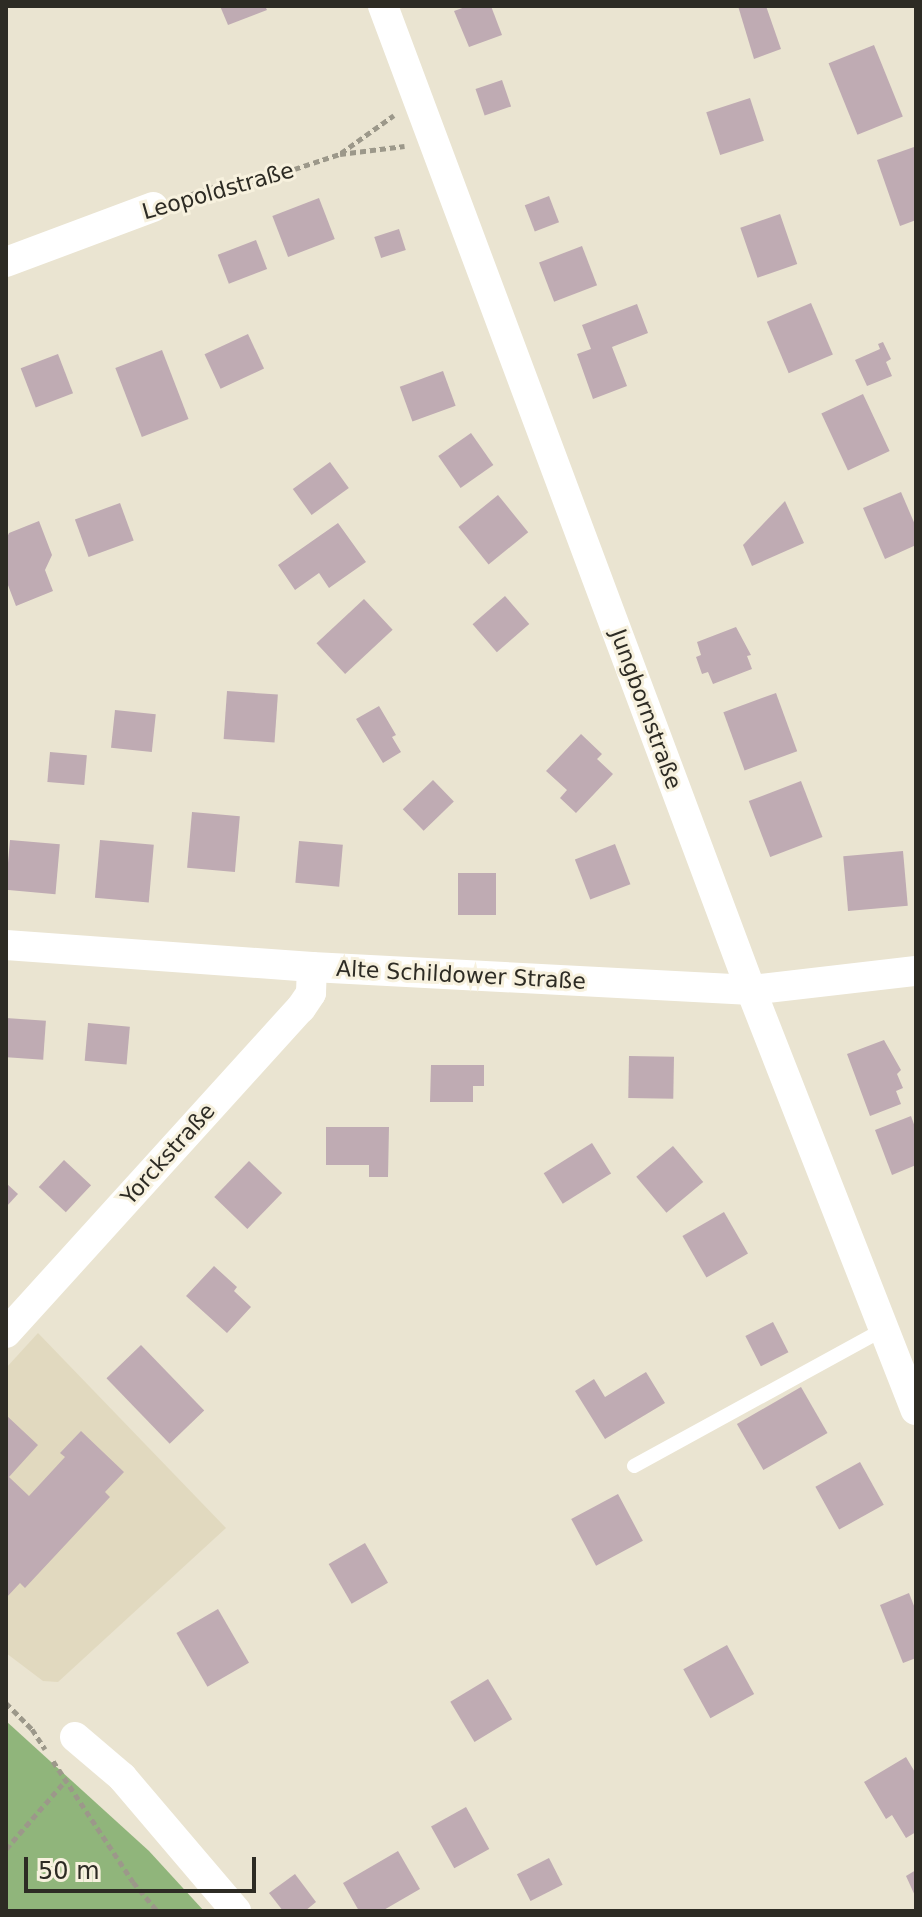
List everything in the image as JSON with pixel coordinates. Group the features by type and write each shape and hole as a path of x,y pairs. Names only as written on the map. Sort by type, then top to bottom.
{"street":[{"name":"Jungbornstraße","path":"383,6 751,990 915,1402"},
{"name":"Leopoldstraße","path":"6,262 153,207"},
{"name":"Alte Schildower Straße","path":"6,945 312,967 751,990 916,971"},
{"name":"Yorckstraße","path":"6,1333 301,1008 311,993 312,967"},
{"path":"75,1737 122,1777 236,1911"}],"lane":[{"path":"634,1466 884,1329"}],"path":[{"path":"340,154 418,97"},
{"name":"Leopoldstraße","path":"153,207 214,187 228,191 340,154 435,142"},
{"path":"6,1703 32,1729 133,1882 157,1911"},
{"path":"6,1849 66,1780"}],"shaded area":[{"path":"38,1333 226,1528 58,1682 43,1681 6,1653 6,1368"}],"green space":[{"path":"6,1721 149,1851 204,1911 6,1911"}],"building":[{"path":"220,6 265,6 267,10 228,25"},
{"path":"468,6 491,6 502,35 469,47 454,11"},
{"path":"738,6 766,6 781,49 754,59"},
{"path":"874,45 903,116 857,135 829,63"},
{"path":"502,80 511,106 485,116 476,89"},
{"path":"750,98 764,141 720,155 706,112"},
{"path":"914,147 916,220 900,226 877,160"},
{"path":"549,196 559,222 535,231 525,205"},
{"path":"319,198 335,239 288,257 272,216"},
{"path":"780,214 797,264 758,278 740,228"},
{"path":"399,229 406,250 381,258 374,237"},
{"path":"256,240 267,269 229,284 218,255"},
{"path":"582,246 597,285 554,302 539,262"},
{"path":"811,303 833,355 789,373 767,322"},
{"path":"637,304 648,333 612,347 627,386 593,399 577,354 591,349 582,325"},
{"path":"248,334 264,368 221,389 204,354"},
{"path":"883,342 891,359 886,362 892,376 867,386 855,360 880,349 878,344"},
{"path":"162,350 189,419 142,437 115,368"},
{"path":"58,354 73,393 36,408 21,368"},
{"path":"443,371 456,406 412,422 400,387"},
{"path":"863,394 890,451 848,471 821,413"},
{"path":"471,433 493,465 461,488 438,456"},
{"path":"330,462 349,488 312,515 293,489"},
{"path":"901,492 916,527 916,545 885,559 863,508"},
{"path":"498,495 528,532 489,564 458,527"},
{"path":"785,501 804,543 752,566 743,545"},
{"path":"120,503 134,541 89,557 75,519"},
{"path":"39,521 52,555 45,570 53,591 16,606 6,580 6,540 9,533"},
{"path":"338,523 366,562 329,588 319,573 295,590 278,565"},
{"path":"505,596 529,624 497,652 473,624"},
{"path":"364,599 393,630 345,674 316,643"},
{"path":"736,627 751,655 747,656 752,669 713,684 708,672 702,674 696,657 701,655 697,642"},
{"path":"227,691 278,695 275,742 224,739"},
{"path":"776,693 797,751 745,770 723,712"},
{"path":"379,706 396,735 392,737 401,752 383,763 356,719"},
{"path":"115,710 156,714 152,752 111,748"},
{"path":"581,734 602,754 597,759 613,774 576,813 560,798 567,790 546,771"},
{"path":"50,752 87,755 84,785 47,782"},
{"path":"433,780 454,802 424,831 403,809"},
{"path":"801,781 823,837 770,857 749,801"},
{"path":"192,812 240,816 235,872 187,868"},
{"path":"10,840 60,844 55,894 6,890"},
{"path":"100,840 154,845 149,902 95,898"},
{"path":"299,841 343,845 339,887 295,883"},
{"path":"615,844 630,884 590,900 575,859"},
{"path":"903,851 908,906 848,911 843,856"},
{"path":"458,873 496,873 496,915 458,915"},
{"path":"6,1018 46,1021 43,1060 6,1057"},
{"path":"88,1023 130,1027 127,1065 85,1061"},
{"path":"884,1040 901,1070 897,1074 903,1088 896,1091 901,1104 870,1116 847,1054"},
{"path":"629,1056 674,1057 673,1099 628,1098"},
{"path":"431,1065 484,1065 484,1086 473,1086 473,1102 430,1102"},
{"path":"911,1116 916,1130 916,1165 892,1175 875,1130"},
{"path":"326,1127 389,1127 388,1177 369,1177 369,1165 326,1165"},
{"path":"592,1143 611,1174 563,1204 544,1173"},
{"path":"673,1146 703,1182 666,1213 636,1177"},
{"path":"64,1160 91,1185 66,1212 39,1187"},
{"path":"249,1161 282,1193 247,1229 214,1197"},
{"path":"6,1183 18,1194 6,1207"},
{"path":"724,1212 748,1254 706,1278 682,1236"},
{"path":"214,1266 237,1287 234,1291 251,1307 227,1333 186,1296"},
{"path":"773,1322 788,1352 761,1366 745,1336"},
{"path":"141,1345 204,1410 170,1444 106,1378"},
{"path":"646,1372 665,1403 605,1439 575,1391 594,1379 605,1397"},
{"path":"801,1387 828,1433 763,1470 737,1424"},
{"path":"6,1415 38,1445 9,1477 29,1496 65,1457 60,1453 81,1431 124,1472 105,1492 110,1497 25,1588 20,1583 6,1598"},
{"path":"860,1462 884,1505 839,1530 815,1487"},
{"path":"618,1494 643,1541 596,1566 571,1519"},
{"path":"365,1543 388,1583 352,1604 329,1564"},
{"path":"909,1593 916,1611 916,1658 903,1663 880,1605"},
{"path":"218,1609 249,1663 207,1687 176,1633"},
{"path":"727,1645 754,1694 710,1718 683,1669"},
{"path":"488,1679 512,1719 474,1742 450,1702"},
{"path":"906,1757 916,1774 916,1832 906,1838 892,1815 886,1819 864,1782"},
{"path":"466,1807 489,1849 454,1868 431,1826"},
{"path":"398,1851 420,1889 382,1911 359,1911 343,1883"},
{"path":"549,1858 563,1885 531,1901 517,1874"},
{"path":"916,1870 916,1898 906,1876"},
{"path":"295,1874 316,1902 305,1911 283,1911 269,1893"}]}
